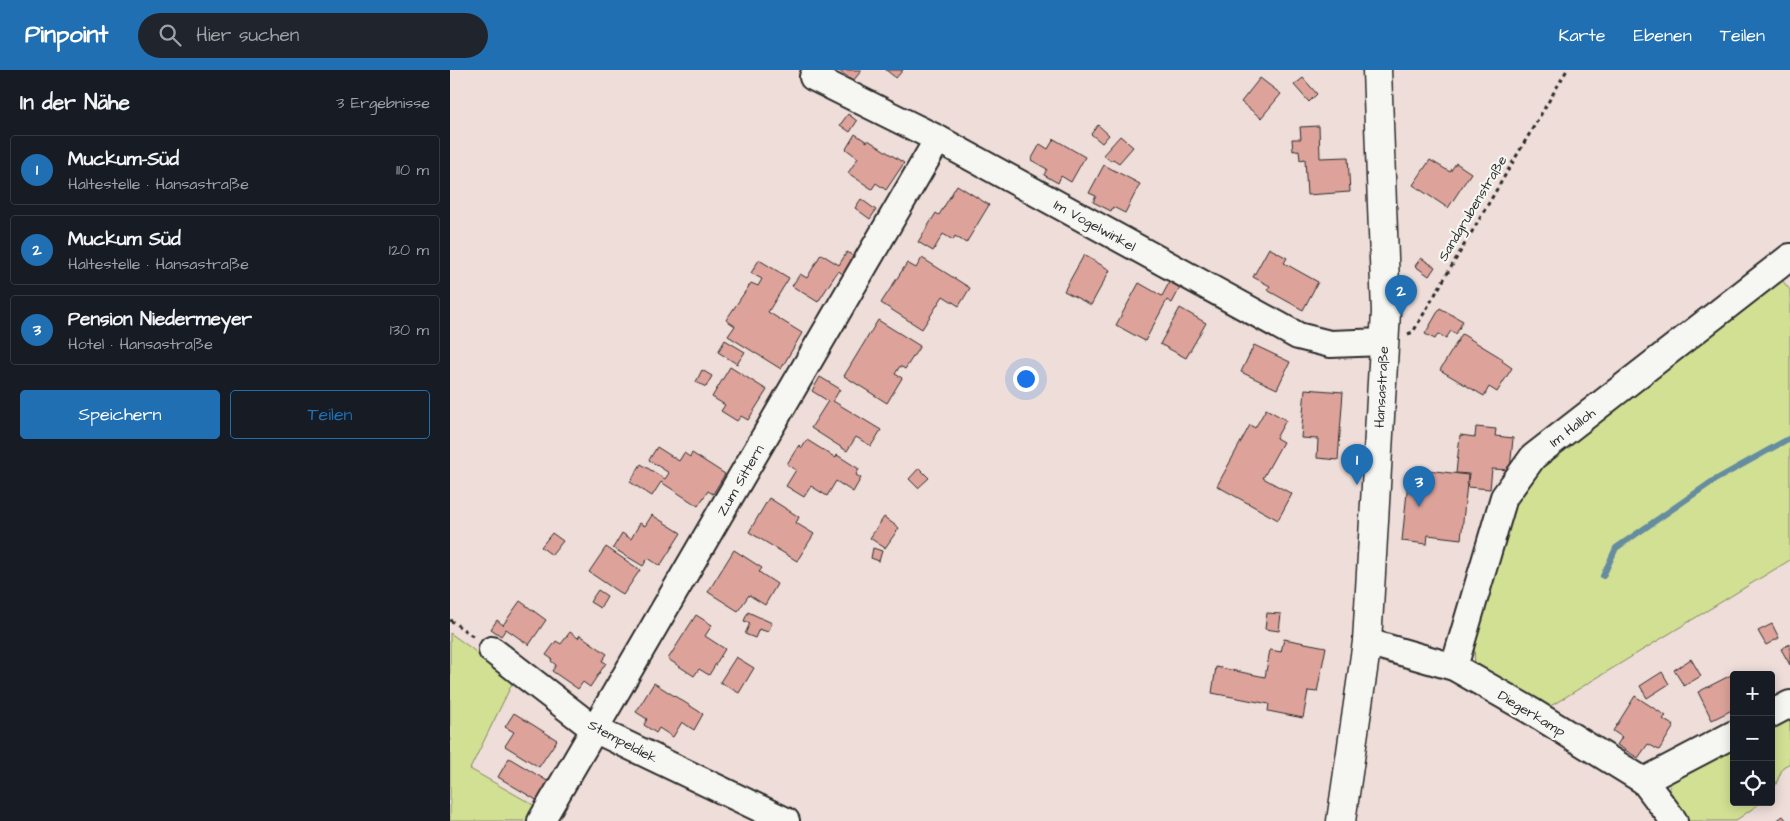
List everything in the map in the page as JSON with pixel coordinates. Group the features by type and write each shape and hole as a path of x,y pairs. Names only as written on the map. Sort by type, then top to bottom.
{"main road":[{"name":"Hansastraße","path":"1341,821 1367,642 1386,312 1378,70"}],"street":[{"name":"Im Vogelwinkel","path":"813,77 938,139 1298,336 1330,344 1384,342"},
{"name":"Zum Sittern","path":"541,821 938,139"},
{"name":"Im Halloh","path":"1454,667 1504,497 1533,457 1790,257"},
{"name":"Diegerkamp","path":"1367,642 1454,667 1531,711 1644,782 1674,821"},
{"name":"Stempeldiek","path":"492,650 594,729 786,821"},
{"path":"1775,712 1790,704"},
{"path":"1644,782 1730,736"}],"path":[{"name":"Sandgrubenstraße","path":"1384,342 1412,332 1567,70"},
{"path":"450,620 492,650"}],"green space":[{"path":"1782,280 1790,290 1790,560 1543,710 1475,670 1474,637 1513,502 1546,463"},
{"path":"450,633 513,682 470,769 537,807 529,821 450,821"},
{"path":"1786,715 1790,721 1790,763 1783,767 1775,786 1775,761 1775,722"},
{"path":"1730,747 1730,806 1756,806 1735,821 1684,821 1669,797 1670,786 1673,780"}],"building":[{"path":"838,70 862,70 853,81"},
{"path":"886,70 903,70 896,78"},
{"path":"1260,78 1281,94 1261,118 1241,102"},
{"path":"1303,78 1317,94 1309,102 1294,85"},
{"path":"848,114 857,121 850,132 840,125"},
{"path":"1098,125 1109,135 1102,143 1091,134"},
{"path":"1319,126 1320,158 1348,157 1350,192 1307,195 1305,159 1300,160 1299,150 1293,151 1292,139 1301,139 1300,127"},
{"path":"855,134 904,163 886,190 876,183 872,189 848,173 858,158 846,149"},
{"path":"1120,136 1133,147 1119,163 1113,159 1111,161 1103,155"},
{"path":"1054,139 1085,157 1071,182 1061,176 1058,183 1044,175 1047,169 1031,160 1040,144 1048,149"},
{"path":"1430,160 1450,172 1456,163 1471,173 1448,208 1413,185"},
{"path":"1104,165 1140,184 1125,213 1113,207 1111,211 1093,202 1096,196 1089,193"},
{"path":"957,185 989,205 966,243 955,236 953,240 943,234 933,251 918,242 936,213 939,215"},
{"path":"861,199 876,210 870,219 855,208"},
{"path":"1269,248 1287,258 1284,263 1318,282 1303,310 1267,290 1270,286 1253,277"},
{"path":"847,252 863,262 852,279 838,271 818,302 792,286 800,274 807,278 821,254 839,265"},
{"path":"1084,255 1110,270 1091,305 1064,291"},
{"path":"922,258 970,288 959,306 943,296 922,329 881,303 907,263 916,268"},
{"path":"1421,258 1435,267 1429,276 1415,266"},
{"path":"759,260 789,278 768,312 802,333 781,369 728,336 735,326 726,320 751,283 758,286 762,279 751,273"},
{"path":"1170,281 1181,286 1172,303 1167,300 1145,341 1116,325 1139,283 1162,296"},
{"path":"1180,308 1206,323 1186,358 1160,344"},
{"path":"1440,308 1463,321 1456,334 1451,331 1446,338 1438,334 1435,339 1425,334"},
{"path":"878,320 920,346 905,369 900,366 895,374 902,378 887,403 844,376"},
{"path":"1462,334 1503,359 1502,361 1512,368 1497,392 1489,387 1484,396 1440,370"},
{"path":"725,340 745,352 737,364 718,352"},
{"path":"1254,345 1290,362 1277,389 1241,372"},
{"path":"730,367 767,390 748,420 741,416 737,421 721,411 725,405 712,397"},
{"path":"702,370 712,376 706,387 696,382"},
{"path":"820,377 840,389 833,401 881,430 871,446 856,437 847,451 811,428 828,401 812,391"},
{"path":"1305,389 1343,392 1338,460 1317,458 1318,439 1301,438"},
{"path":"1266,409 1286,420 1276,438 1283,442 1263,478 1292,494 1278,520 1217,486 1250,425 1255,428"},
{"path":"1476,427 1496,429 1495,436 1513,438 1510,470 1492,469 1490,489 1467,487 1469,474 1456,473 1460,435 1475,437"},
{"path":"807,440 836,458 837,455 859,469 856,475 861,478 853,492 836,481 827,496 811,486 804,497 786,486 796,470 787,464 799,445 802,448"},
{"path":"657,447 679,461 684,453 690,457 692,453 725,474 713,494 708,491 698,506 661,482 652,496 630,482 641,464 665,479 669,473 649,460"},
{"path":"919,468 929,478 918,488 909,479"},
{"path":"1419,469 1468,475 1461,539 1428,535 1427,544 1402,541 1408,482 1417,483"},
{"path":"769,498 799,517 796,523 814,534 797,561 749,532"},
{"path":"652,515 681,533 660,566 648,558 643,566 613,548 622,533 631,539 640,523 645,526"},
{"path":"884,517 899,528 885,548 870,538"},
{"path":"552,533 563,541 552,555 541,547"},
{"path":"606,547 640,570 623,595 589,572"},
{"path":"873,548 882,551 879,561 871,558"},
{"path":"734,550 762,568 759,572 777,584 765,605 749,595 738,611 708,592"},
{"path":"598,590 607,596 600,608 590,602"},
{"path":"520,601 546,620 529,645 506,629 501,636 491,629 497,620 503,625"},
{"path":"748,612 772,623 768,632 759,629 755,638 745,634 750,623 744,621"},
{"path":"1267,613 1281,614 1279,631 1265,629"},
{"path":"696,615 712,625 705,636 725,649 709,675 699,669 694,676 668,659"},
{"path":"1772,624 1779,638 1766,645 1758,631"},
{"path":"570,632 578,638 580,635 607,654 602,661 606,663 590,687 583,682 578,689 552,671 556,665 546,655 556,641 561,644"},
{"path":"1284,639 1326,647 1317,692 1308,691 1303,718 1268,711 1269,704 1212,693 1216,667 1265,677 1270,650 1281,652"},
{"path":"1790,644 1790,665 1781,649"},
{"path":"736,657 754,668 739,693 720,682"},
{"path":"1691,659 1701,676 1684,686 1674,670"},
{"path":"1662,672 1669,684 1647,698 1640,686"},
{"path":"1730,676 1730,711 1712,720 1698,692"},
{"path":"654,683 703,714 694,730 682,722 673,737 659,728 656,733 644,725 647,719 636,712"},
{"path":"1635,696 1666,716 1663,719 1674,726 1659,750 1648,744 1638,758 1617,745 1622,737 1613,731"},
{"path":"514,713 557,740 539,767 505,746 514,732 505,727"},
{"path":"509,758 549,782 538,801 498,777"},
{"path":"1783,816 1787,821 1776,821"}],"waterway":[{"path":"1603,576 1616,548 1713,481 1790,438"}],"place":[{"name":"Muckum Süd","path":"1401,316"},
{"name":"Muckum-Süd","path":"1357,485"},
{"name":"Pension Niedermeyer","path":"1419,507"}]}
